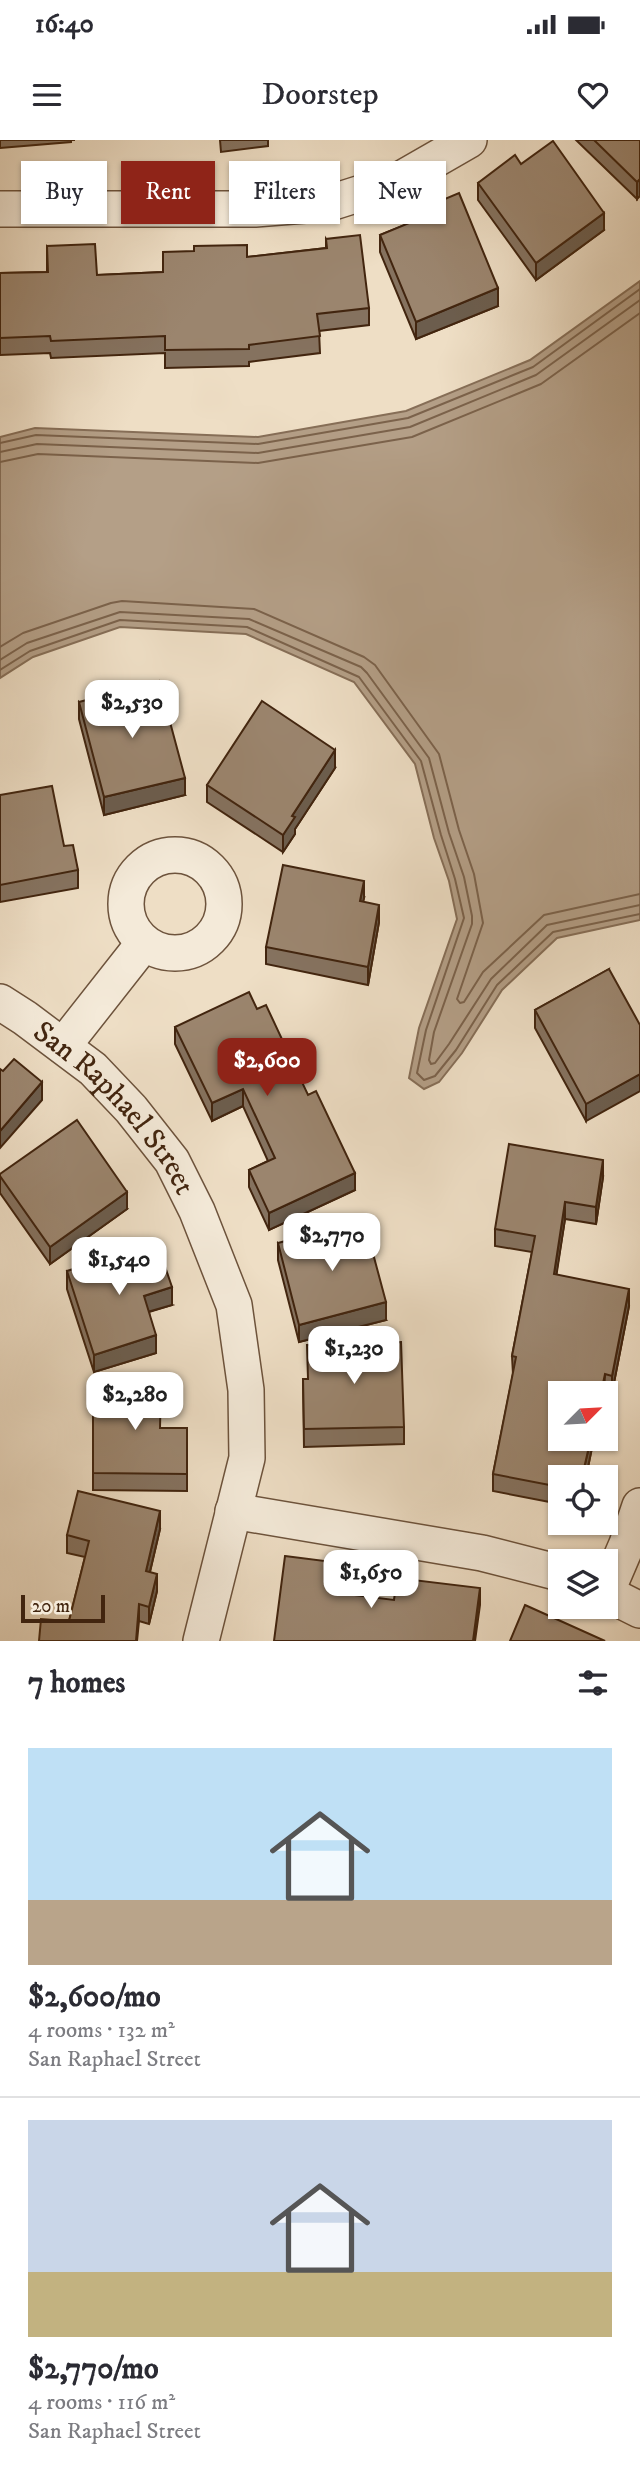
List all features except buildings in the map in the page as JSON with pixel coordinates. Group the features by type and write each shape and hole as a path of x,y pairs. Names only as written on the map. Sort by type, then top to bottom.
{"street":[{"path":"0,209 255,209 330,203 396,182 469,140"},
{"path":"63,1046 144,943"},
{"name":"San Raphael Street","path":"0,1002 93,1069 131,1109 172,1161 197,1211 234,1305 246,1390 247,1458 201,1641"},
{"path":"618,1565 640,1506"},
{"path":"233,1511 482,1553 548,1570"},
{"path":"618,1599 640,1610"}],"water":[{"path":"640,281 640,920 557,938 502,990 462,1053 439,1082 424,1089 409,1078 419,1028 457,919 449,881 434,838 415,764 354,682 246,634 120,627 33,657 0,678 0,437 35,428 258,437 406,411 530,360"}]}
